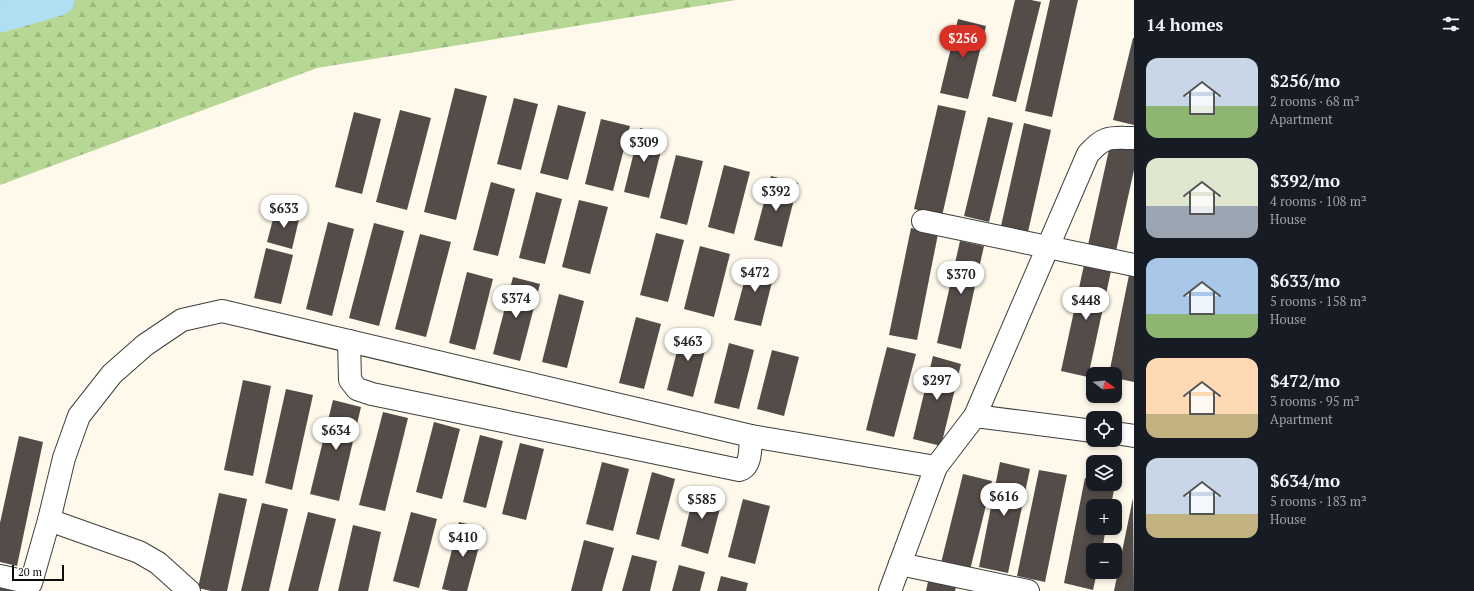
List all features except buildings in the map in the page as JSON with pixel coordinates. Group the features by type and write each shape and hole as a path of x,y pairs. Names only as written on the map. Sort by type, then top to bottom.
{"street":[{"path":"890,591 936,467 975,416 1088,154 1100,141 1114,138 1134,138"},
{"path":"922,221 1049,246 1134,265"},
{"path":"0,576 31,587 64,458 79,416 112,374 145,345 182,320 222,311 752,436 936,467"},
{"path":"349,341 350,380 357,389 372,394 739,470 744,469 748,465 752,436"},
{"path":"975,416 1086,430"},
{"path":"1122,435 1134,436"},
{"path":"49,520 139,552 158,563 189,591"},
{"path":"900,564 1028,591"}],"green space":[{"path":"0,0 736,0 317,68 0,185"}],"waterway":[{"path":"0,17 59,0"}]}
